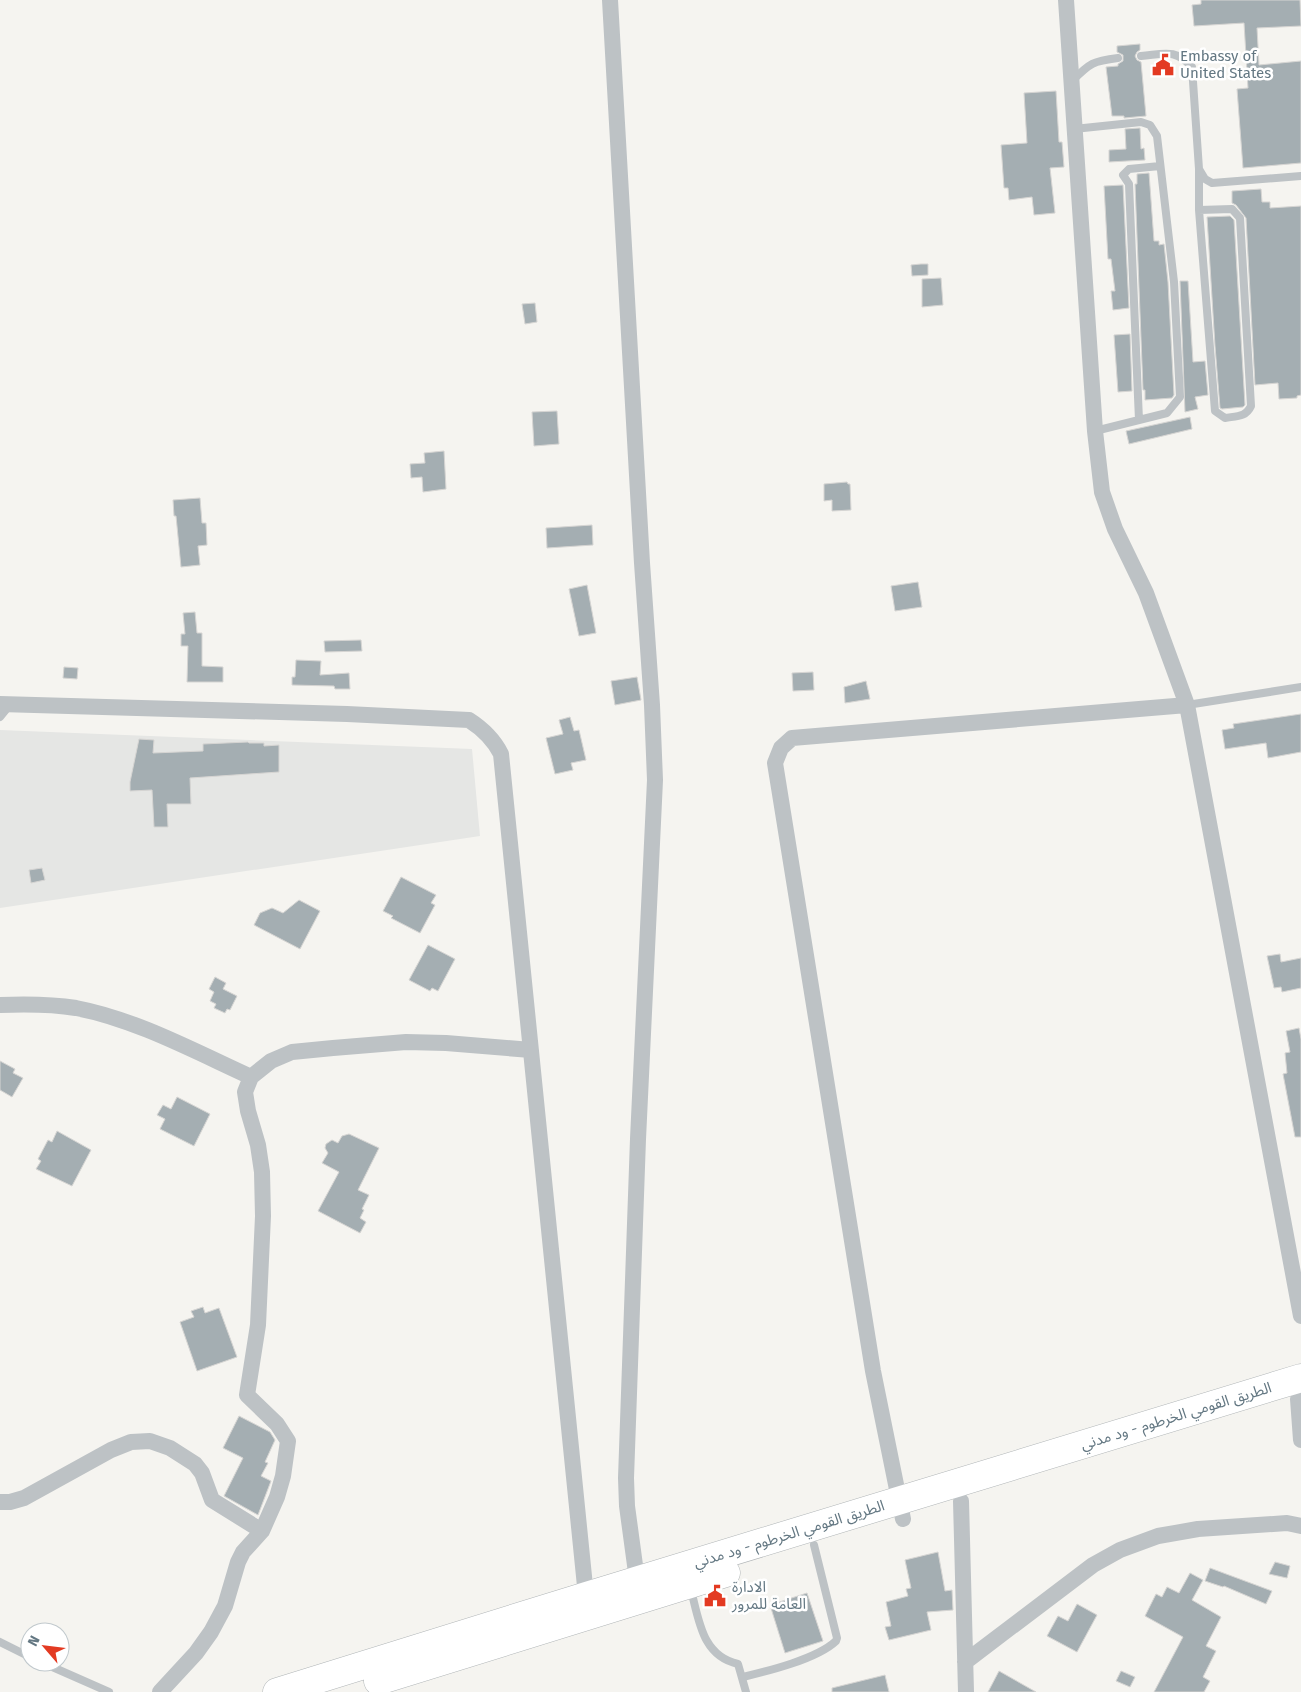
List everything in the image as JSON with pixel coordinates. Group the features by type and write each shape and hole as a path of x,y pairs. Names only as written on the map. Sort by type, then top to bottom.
{"highway":[{"name":"الطريق القومي الخرطوم - ود مدني","path":"340,1692 687,1575 1300,1392"},
{"name":"الطريق القومي الخرطوم - ود مدني","path":"277,1692 637,1580 687,1575 814,1545 901,1510 962,1501 1300,1392"}],"street":[{"path":"610,0 655,780 638,1139 626,1478 627,1506 637,1580"},
{"path":"1066,0 1095,432 1102,492 1115,529 1146,593 1186,705 1301,1316"},
{"path":"5,704 347,714 469,720 496,744 501,754 586,1596"},
{"path":"901,1510 873,1371 775,763 780,748 792,738 1186,705"},
{"path":"0,1004 36,1004 76,1008 103,1015 158,1034 251,1077"},
{"path":"160,1692 196,1653 211,1632 225,1606 238,1562 243,1552 262,1531 277,1497 288,1441 277,1424 247,1396 258,1325 263,1216 262,1172 258,1145 248,1111 246,1092 251,1077 271,1061 292,1052 406,1042 446,1043 531,1050"},
{"path":"1300,1392 1301,1440"},
{"path":"0,1502 10,1502 24,1498 111,1450 131,1442 150,1441 170,1448 195,1464 202,1473 212,1500 262,1531"},
{"path":"962,1501 966,1692"},
{"path":"965,1662 1093,1565 1120,1550 1158,1536 1198,1529 1287,1523 1301,1526"}],"lane":[{"path":"1141,56 1172,53 1183,57 1192,67 1199,170 1199,210 1215,411 1226,418 1244,415 1251,406 1240,218 1232,209 1199,210"},
{"path":"1071,81 1096,61 1118,58"},
{"path":"1074,128 1141,122 1150,126 1157,136 1174,282 1180,397 1167,412 1095,432"},
{"path":"1139,420 1129,184 1123,175 1129,168 1160,166"},
{"path":"1199,170 1212,183 1301,176"},
{"path":"1186,705 1301,687"},
{"path":"0,717 5,704"},
{"path":"742,1677 774,1670 817,1652 836,1641 837,1638 814,1545"},
{"path":"687,1575 707,1642 712,1650 726,1661 738,1664 746,1692"},
{"path":"0,1642 20,1652"},
{"path":"64,1672 109,1692"}],"shaded area":[{"path":"0,730 472,749 480,836 0,908"}],"building":[{"path":"1201,0 1300,0 1301,26 1257,28 1259,65 1301,61 1301,163 1243,168 1237,89 1248,88 1244,23 1194,26 1192,5 1201,4"},
{"path":"1140,44 1140,50 1135,56 1141,62 1146,116 1124,118 1124,116 1112,116 1106,67 1118,66 1123,61 1123,55 1117,52 1117,46"},
{"path":"1056,91 1059,142 1062,142 1064,167 1050,168 1055,213 1034,215 1032,197 1009,200 1008,188 1004,188 1001,145 1027,143 1024,93"},
{"path":"1140,128 1141,149 1144,148 1145,160 1109,162 1109,150 1126,149 1125,129"},
{"path":"1149,173 1154,241 1159,241 1159,245 1164,244 1174,395 1172,398 1145,400 1145,390 1143,390 1135,184 1137,184 1137,174"},
{"path":"1123,185 1129,308 1113,310 1111,291 1115,291 1111,259 1108,259 1104,186"},
{"path":"1261,189 1262,202 1270,202 1270,208 1301,206 1301,395 1297,396 1297,398 1279,399 1278,383 1255,385 1246,218 1236,205 1232,203 1232,191"},
{"path":"1230,216 1234,220 1245,405 1243,407 1222,409 1220,408 1215,346 1207,217"},
{"path":"928,264 928,275 912,276 911,265"},
{"path":"941,278 943,305 922,307 922,279"},
{"path":"1180,281 1188,281 1193,362 1205,361 1208,395 1195,397 1198,409 1185,412"},
{"path":"535,303 537,322 525,324 522,304"},
{"path":"1130,334 1132,391 1118,392 1114,335"},
{"path":"557,411 559,444 534,446 532,412"},
{"path":"1190,417 1192,429 1129,444 1126,431"},
{"path":"444,451 446,489 423,492 422,477 411,478 410,464 425,463 424,453"},
{"path":"847,482 850,484 851,510 832,511 832,500 824,501 824,484"},
{"path":"200,498 202,523 206,523 207,545 198,546 200,565 181,567 173,500"},
{"path":"592,525 593,545 547,548 546,528"},
{"path":"918,582 922,607 895,611 891,586"},
{"path":"587,585 596,633 579,636 569,589"},
{"path":"195,612 197,633 202,633 202,666 223,667 223,682 187,682 188,646 181,646 181,634 185,634 183,613"},
{"path":"361,640 362,651 325,652 324,641"},
{"path":"296,660 321,661 320,675 349,673 350,689 335,689 334,686 292,685 292,677 295,677"},
{"path":"64,667 78,668 77,679 63,678"},
{"path":"813,672 814,690 793,691 792,673"},
{"path":"637,677 641,700 615,705 611,681"},
{"path":"866,681 870,699 845,703 844,687"},
{"path":"1301,714 1301,752 1268,758 1266,743 1225,749 1222,730 1234,728 1233,724"},
{"path":"570,717 574,731 579,730 586,760 571,763 573,770 555,774 546,738 563,734 559,720"},
{"path":"139,739 154,740 153,753 203,751 203,744 248,742 264,743 264,746 279,745 279,772 190,778 191,804 167,804 168,827 154,827 152,790 130,791 130,782"},
{"path":"42,868 45,880 31,883 29,870"},
{"path":"401,877 436,895 431,903 435,905 420,933 391,918 393,916 383,911"},
{"path":"299,900 320,911 300,949 254,925 260,913 272,908 283,913"},
{"path":"428,945 455,959 438,991 432,988 430,991 409,980"},
{"path":"1280,954 1281,962 1301,958 1301,988 1282,992 1281,987 1274,988 1267,956"},
{"path":"215,977 226,983 223,989 237,996 230,1010 227,1009 225,1013 214,1008 216,1004 210,1001 214,992 209,989"},
{"path":"1299,1028 1301,1039 1301,1137 1295,1137 1283,1074 1287,1073 1285,1053 1290,1052 1286,1031"},
{"path":"0,1061 15,1069 13,1073 23,1078 12,1097 0,1090"},
{"path":"177,1097 210,1114 194,1146 160,1129 165,1119 157,1115 163,1105 171,1109"},
{"path":"57,1131 91,1150 72,1186 36,1169 41,1161 38,1159 48,1140 52,1142"},
{"path":"349,1134 379,1148 358,1190 369,1195 362,1209 364,1210 360,1218 366,1222 360,1233 318,1211 339,1172 322,1163 328,1153 325,1148 326,1144 332,1140 338,1143 342,1136"},
{"path":"203,1307 205,1313 219,1308 237,1357 197,1371 180,1322 194,1317 191,1311"},
{"path":"239,1416 270,1432 275,1440 265,1462 268,1463 261,1476 271,1481 258,1515 224,1496 243,1458 223,1448"},
{"path":"938,1552 945,1591 952,1590 953,1610 927,1612 931,1630 889,1640 885,1627 891,1626 886,1602 908,1596 906,1589 911,1588 905,1560"},
{"path":"1275,1562 1290,1566 1287,1578 1269,1574"},
{"path":"1210,1568 1272,1591 1266,1604 1224,1586 1205,1581"},
{"path":"1190,1573 1203,1580 1192,1600 1221,1617 1206,1646 1216,1651 1203,1677 1210,1681 1204,1692 1154,1692 1183,1637 1145,1616 1156,1594 1162,1597 1167,1587 1179,1593"},
{"path":"807,1593 823,1641 785,1653 770,1605"},
{"path":"1077,1604 1097,1615 1077,1652 1047,1636 1058,1616 1068,1621"},
{"path":"999,1671 1036,1692 988,1692"},
{"path":"1121,1671 1135,1677 1130,1687 1116,1681"},
{"path":"885,1675 889,1692 832,1692 832,1688"}],"place":[{"name":"Embassy of United States","path":"1163,65"},
{"name":"الادارة العامة للمرور","path":"715,1596"}]}
